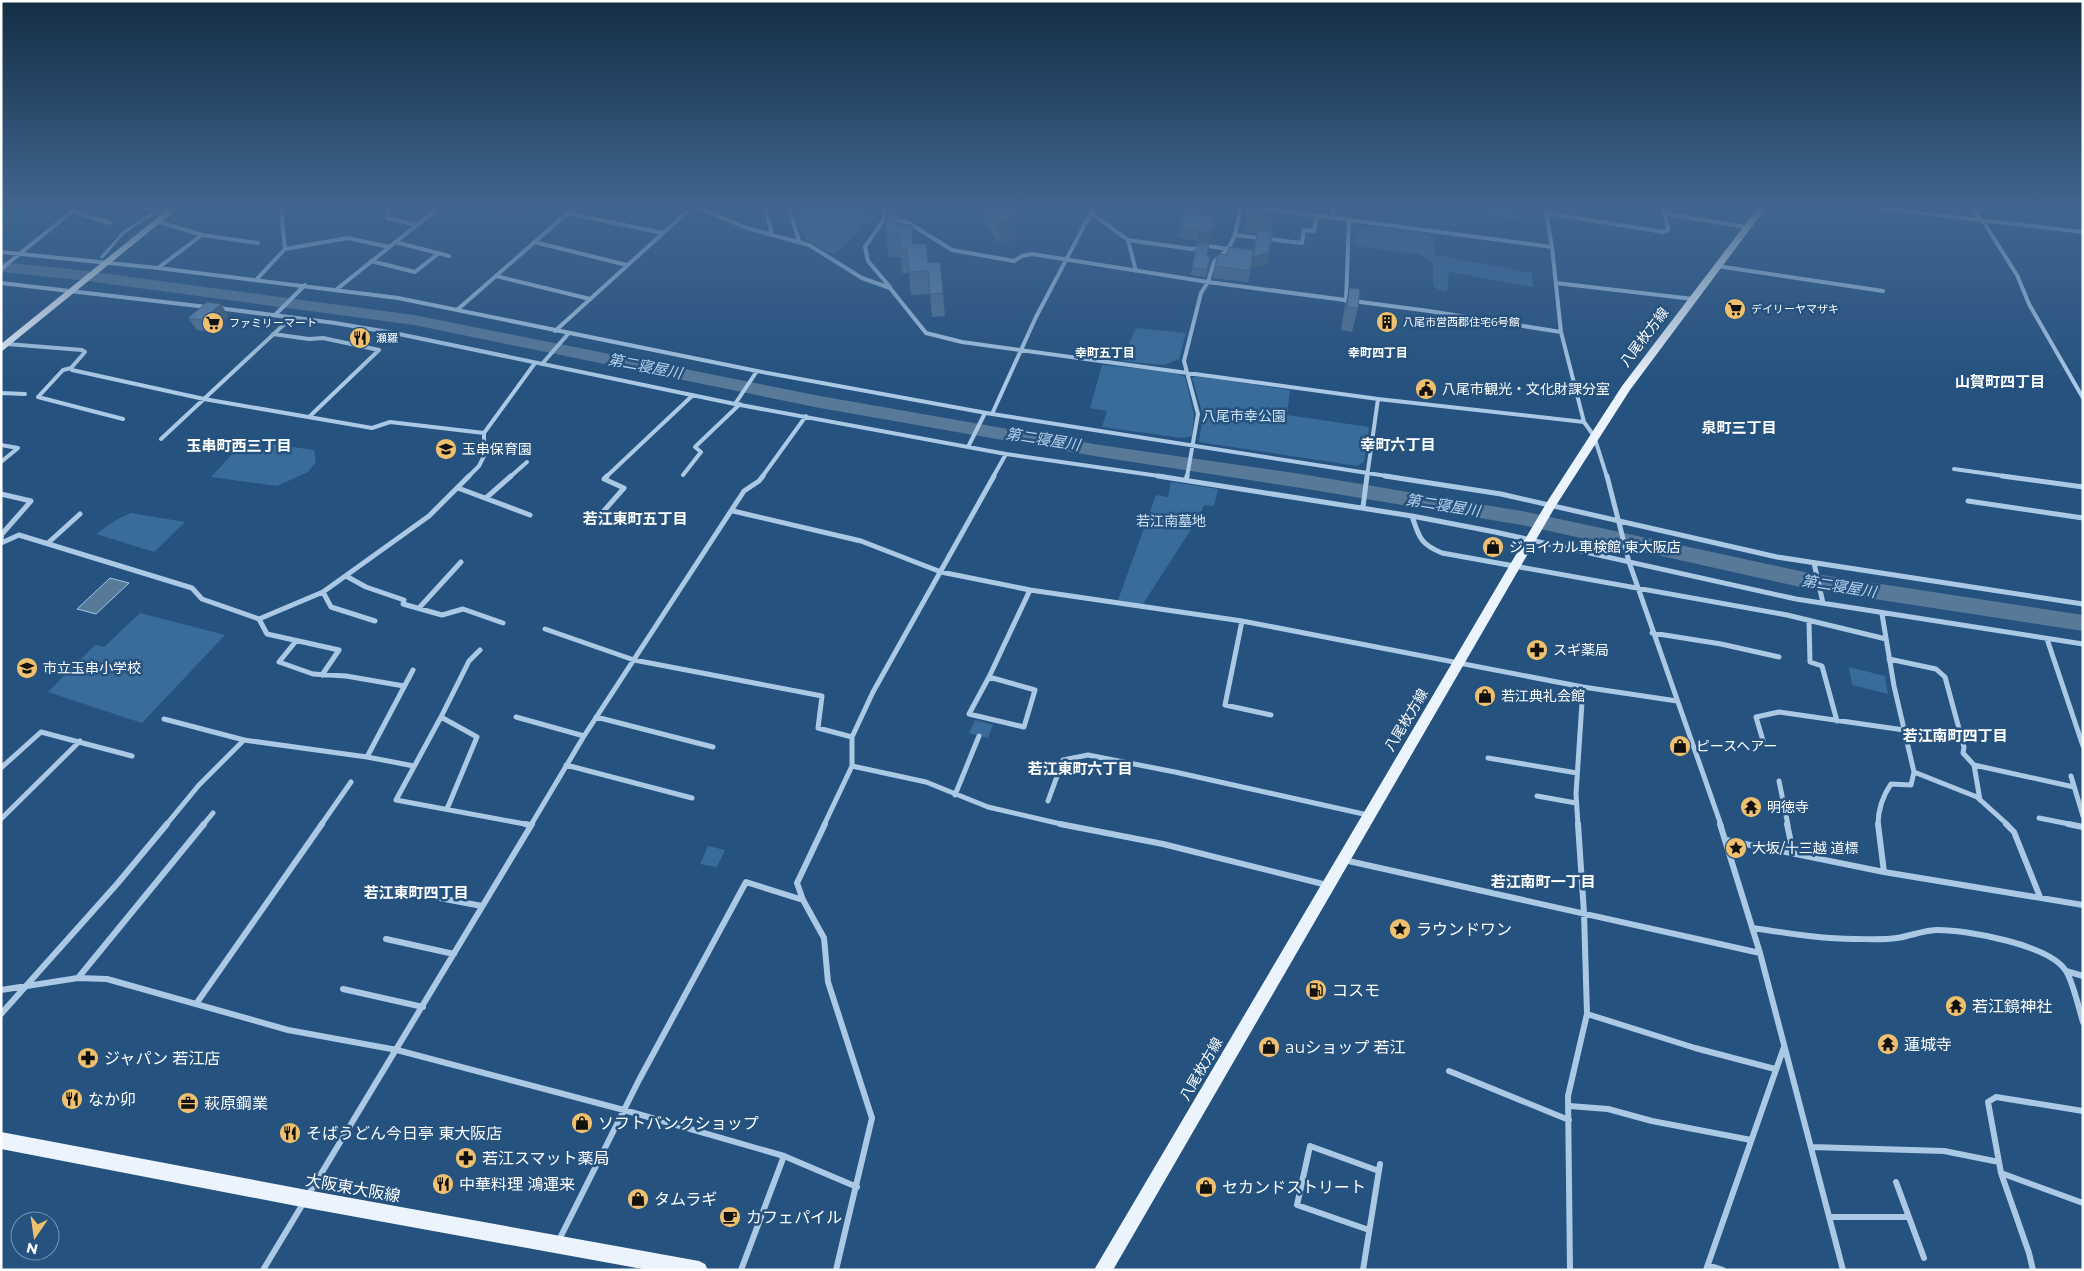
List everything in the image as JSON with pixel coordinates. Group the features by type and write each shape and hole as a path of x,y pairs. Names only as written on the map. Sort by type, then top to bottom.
{"main road":[{"path":"4,347 102,264"},
{"name":"八尾枚方線","path":"1103,1270 1342,859 1550,507 1626,388 1717,266"},
{"name":"大阪東大阪線","path":"1,1140 307,1199 699,1270"}],"street":[{"path":"118,264 305,285 398,298 568,334 985,413 1194,444 1501,494 1550,507 1814,563 2083,604"},
{"path":"158,268 163,264"},
{"path":"256,280 271,264"},
{"path":"337,289 367,264"},
{"path":"384,264 415,272 425,264"},
{"path":"457,310 509,264"},
{"path":"841,264 862,278 890,288"},
{"path":"871,264 926,333 962,342 1378,399 1584,422"},
{"path":"992,414 1020,351 1066,264"},
{"path":"1095,264 1208,282 1429,311 1561,332"},
{"path":"1134,264 1136,271"},
{"path":"1186,480 1198,414 1184,361 1201,293 1208,282 1213,264"},
{"path":"1346,301 1347,264"},
{"path":"1554,264 1561,332 1584,422 1594,436 1604,465 1629,562 1652,633 1726,840 1753,928 1843,1270"},
{"path":"2010,264 2030,304 2083,398"},
{"path":"555,331 627,265"},
{"path":"1717,266 1883,291"},
{"path":"496,276 590,299"},
{"path":"1,283 292,317 394,333 738,404 1006,454 1363,507 1531,539 1823,603 1882,614 2083,644"},
{"path":"1556,283 1693,299"},
{"path":"275,315 305,285"},
{"path":"161,439 292,317"},
{"path":"273,334 309,340 323,338 379,350 310,418"},
{"path":"542,364 568,334"},
{"path":"4,347 82,350 85,352 71,368 63,370 38,397 123,419"},
{"path":"259,620 323,592 429,516 479,466 484,456 484,433 535,363"},
{"path":"71,368 72,370 130,384 204,399 372,428 390,422 484,433"},
{"path":"683,475 701,452 695,446 738,404 757,371"},
{"path":"1,393 25,394"},
{"path":"602,513 624,488 604,480 693,395"},
{"path":"1363,507 1378,399"},
{"path":"968,447 985,413"},
{"path":"263,1270 596,717 744,492 759,481 806,416"},
{"path":"1,445 18,448 1,462"},
{"path":"836,1270 872,1118 828,982 824,938 803,900 797,883 852,766 852,736 873,692 1006,454"},
{"path":"486,498 527,462"},
{"path":"1954,469 2083,487"},
{"path":"458,488 530,515"},
{"path":"1,494 31,501 2,534 1,538"},
{"path":"1968,501 2083,518"},
{"path":"733,511 860,541 941,572 1030,590 1242,621 1583,687 1677,702"},
{"path":"48,543 80,514"},
{"path":"1412,516 1420,542 1426,547 1442,553 1787,615 1886,639"},
{"path":"1,543 19,535 192,588 202,599 259,620 267,634 339,650 322,675"},
{"path":"419,608 461,562"},
{"path":"1814,563 1823,603"},
{"path":"346,576 366,587 404,600 403,604 442,615 463,610 503,623"},
{"path":"989,678 1035,690 1024,728 969,714 989,678 1030,590"},
{"path":"323,592 331,607 375,620"},
{"path":"1882,614 1889,659 1914,772 1911,785 1891,784 1882,795 1878,837 1884,872"},
{"path":"1242,621 1225,705 1271,714"},
{"path":"1809,621 1810,662 1822,666 1837,721"},
{"path":"545,629 634,660 822,696 818,728 852,736"},
{"path":"1652,633 1721,644 1780,657"},
{"path":"2047,638 2083,746"},
{"path":"296,640 280,662 314,674 346,676 404,686"},
{"path":"480,650 469,661 396,800 530,825"},
{"path":"1889,659 1936,669 1945,677 1964,747 1963,753 1974,765 1980,800"},
{"path":"367,757 413,670"},
{"path":"1570,1270 1568,1096 1587,1014 1584,913 1576,803 1583,687"},
{"path":"1764,744 1756,718 1779,712 1904,730"},
{"path":"516,716 584,736"},
{"path":"441,717 477,737 447,809"},
{"path":"596,717 713,747"},
{"path":"164,719 244,740 367,757 414,766"},
{"path":"1,768 41,732 132,756"},
{"path":"955,795 979,736"},
{"path":"1,1014 117,884 199,785 244,740"},
{"path":"1,819 80,741"},
{"path":"1048,801 1063,760 1088,755 1175,772 1369,815"},
{"path":"1488,758 1577,773"},
{"path":"566,765 692,798"},
{"path":"1974,765 2074,787"},
{"path":"852,766 926,782 988,807 1109,835 1163,844 1327,885"},
{"path":"1914,772 1980,800 1995,812 2014,832 2040,897"},
{"path":"2071,776 2083,816"},
{"path":"1779,781 1793,852"},
{"path":"196,1004 351,782"},
{"path":"1537,796 1576,803"},
{"path":"78,978 214,812"},
{"path":"2039,818 2083,828"},
{"path":"1726,840 1793,852 1884,872 2083,905"},
{"path":"1342,859 1760,953"},
{"path":"558,1243 624,1110 746,882 803,900"},
{"path":"418,894 482,906"},
{"path":"1753,928 1833,939 1899,938 1936,930 1968,931 1995,937 2022,946 2061,965 2066,971 2083,1022"},
{"path":"386,939 454,954"},
{"path":"2066,971 2083,976"},
{"path":"1,990 78,978 107,979 288,1030 397,1050 624,1110 784,1156 857,1187"},
{"path":"343,988 423,1007"},
{"path":"1587,1014 1695,1048 1776,1070"},
{"path":"1723,1270 1707,1267 1784,1046"},
{"path":"1449,1072 1569,1120"},
{"path":"2033,1270 2029,1253 2001,1173 1988,1102 1996,1097 2083,1112"},
{"path":"1569,1106 1608,1109 1751,1140"},
{"path":"1363,1270 1379,1167 1310,1146 1297,1205 1369,1230"},
{"path":"1811,1147 1944,1151 1999,1162"},
{"path":"741,1270 784,1156"},
{"path":"2001,1173 2083,1203"},
{"path":"1896,1182 1924,1258"},
{"path":"1829,1217 1908,1217"}],"green space":[{"path":"1433,264 1486,264 1532,273 1533,287 1449,272 1447,292 1433,286"},
{"path":"1136,328 1186,333 1179,359 1164,365 1121,361"},
{"path":"1102,365 1175,372 1185,377 1194,415 1192,436 1182,438 1102,427 1107,411 1090,408"},
{"name":"八尾市幸公園","path":"1196,376 1290,390 1287,415 1369,427 1364,462 1357,466 1199,442 1203,415 1192,378"},
{"path":"271,444 314,450 316,462 308,472 277,486 211,477 239,447 264,450"},
{"name":"若江南墓地","path":"1171,482 1218,489 1214,506 1204,505 1199,517 1143,604 1118,600 1156,495 1168,497"},
{"path":"131,513 185,522 154,552 96,534 116,520"},
{"path":"140,613 225,635 142,723 48,692 95,645 104,647"},
{"path":"1849,667 1885,676 1888,694 1852,685"},
{"path":"975,720 993,725 988,738 969,733"},
{"path":"708,846 725,850 717,867 700,864"}],"shaded area":[{"path":"110,578 129,583 96,614 77,609"}],"building":[{"path":"908,264 940,264 943,293 930,294 928,271 909,272"},
{"path":"1193,264 1208,264 1207,269 1192,268"},
{"path":"1215,264 1251,264 1250,271 1215,266"},
{"path":"1349,288 1360,289 1358,308 1347,307"},
{"path":"207,302 221,304 202,320 188,318"}],"waterway":[{"name":"第二寝屋川","path":"1,267 79,275 414,320 820,402 1100,451 1301,481 1527,519 1809,581 2083,623"}],"place":[{"name":"デイリーヤマザキ","path":"1735,309"},
{"name":"八尾市営西郡住宅6号館","path":"1387,322"},
{"name":"ファミリーマート","path":"213,323"},
{"name":"瀬羅","path":"360,338"},
{"name":"八尾市観光・文化財課分室","path":"1426,389"},
{"name":"玉串保育園","path":"446,449"},
{"name":"ジョイカル車検館 東大阪店","path":"1493,547"},
{"name":"スギ薬局","path":"1537,650"},
{"name":"市立玉串小学校","path":"27,668"},
{"name":"若江典礼会館","path":"1485,696"},
{"name":"ピースヘアー","path":"1680,746"},
{"name":"明徳寺","path":"1751,807"},
{"name":"大坂/十三越 道標","path":"1736,848"},
{"name":"ラウンドワン","path":"1400,929"},
{"name":"コスモ","path":"1316,990"},
{"name":"若江鏡神社","path":"1956,1006"},
{"name":"蓮城寺","path":"1888,1044"},
{"name":"auショップ 若江","path":"1269,1047"},
{"name":"ジャパン 若江店","path":"88,1058"},
{"name":"なか卯","path":"72,1099"},
{"name":"萩原鋼業","path":"188,1103"},
{"name":"ソフトバンクショップ","path":"582,1123"},
{"name":"そばうどん今日亭 東大阪店","path":"290,1133"},
{"name":"若江スマット薬局","path":"466,1158"},
{"name":"中華料理 鴻運来","path":"443,1184"},
{"name":"セカンドストリート","path":"1206,1187"},
{"name":"タムラギ","path":"638,1199"},
{"name":"カフェパイル","path":"730,1217"}],"district":[{"name":"幸町五丁目","path":"1105,352"},
{"name":"幸町四丁目","path":"1378,352"},
{"name":"山賀町四丁目","path":"2000,381"},
{"name":"泉町三丁目","path":"1739,427"},
{"name":"幸町六丁目","path":"1398,444"},
{"name":"玉串町西三丁目","path":"239,445"},
{"name":"若江東町五丁目","path":"635,518"},
{"name":"若江南町四丁目","path":"1955,735"},
{"name":"若江東町六丁目","path":"1080,768"},
{"name":"若江南町一丁目","path":"1543,881"},
{"name":"若江東町四丁目","path":"416,892"}]}
